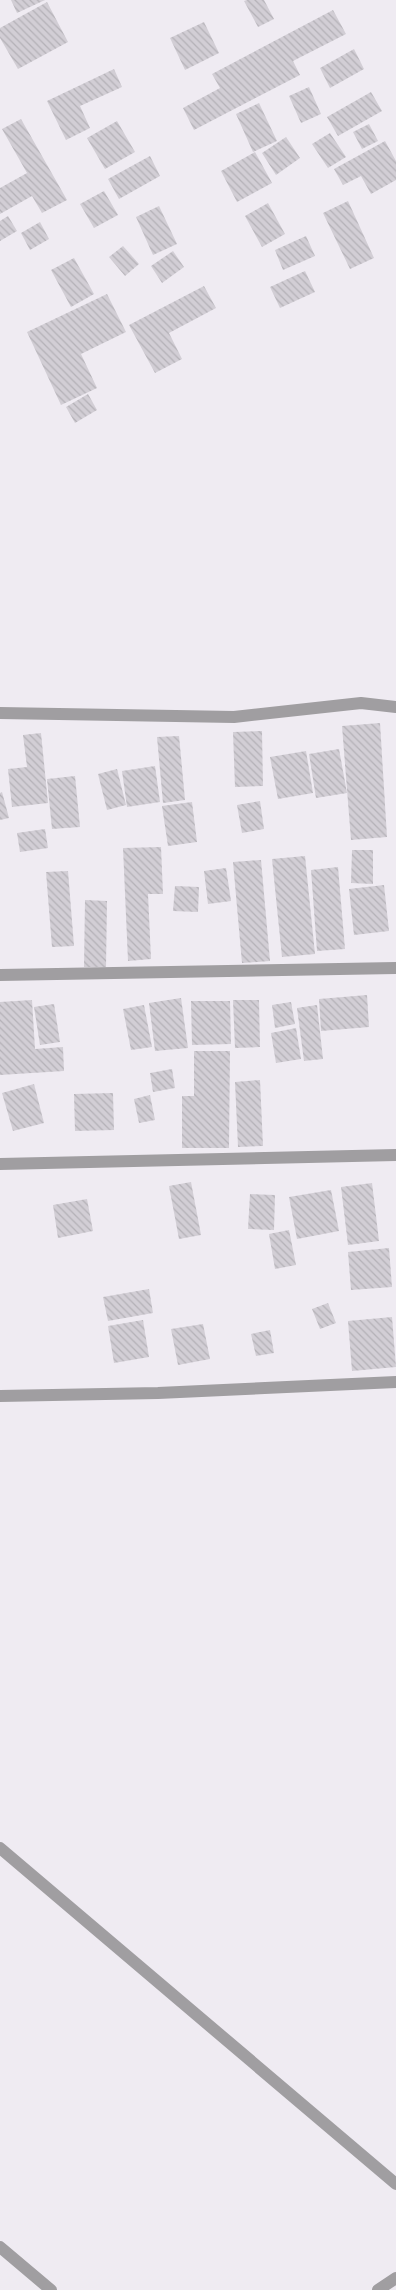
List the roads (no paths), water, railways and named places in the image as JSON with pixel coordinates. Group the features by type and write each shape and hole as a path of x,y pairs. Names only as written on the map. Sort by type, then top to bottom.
{"street":[{"path":"0,713 234,717 362,702 396,706"},
{"path":"0,975 396,968"},
{"path":"0,1164 396,1155"},
{"path":"0,1396 158,1393 396,1382"},
{"path":"0,1848 396,2184"},
{"path":"0,2247 51,2290"},
{"path":"378,2290 396,2278"}]}
